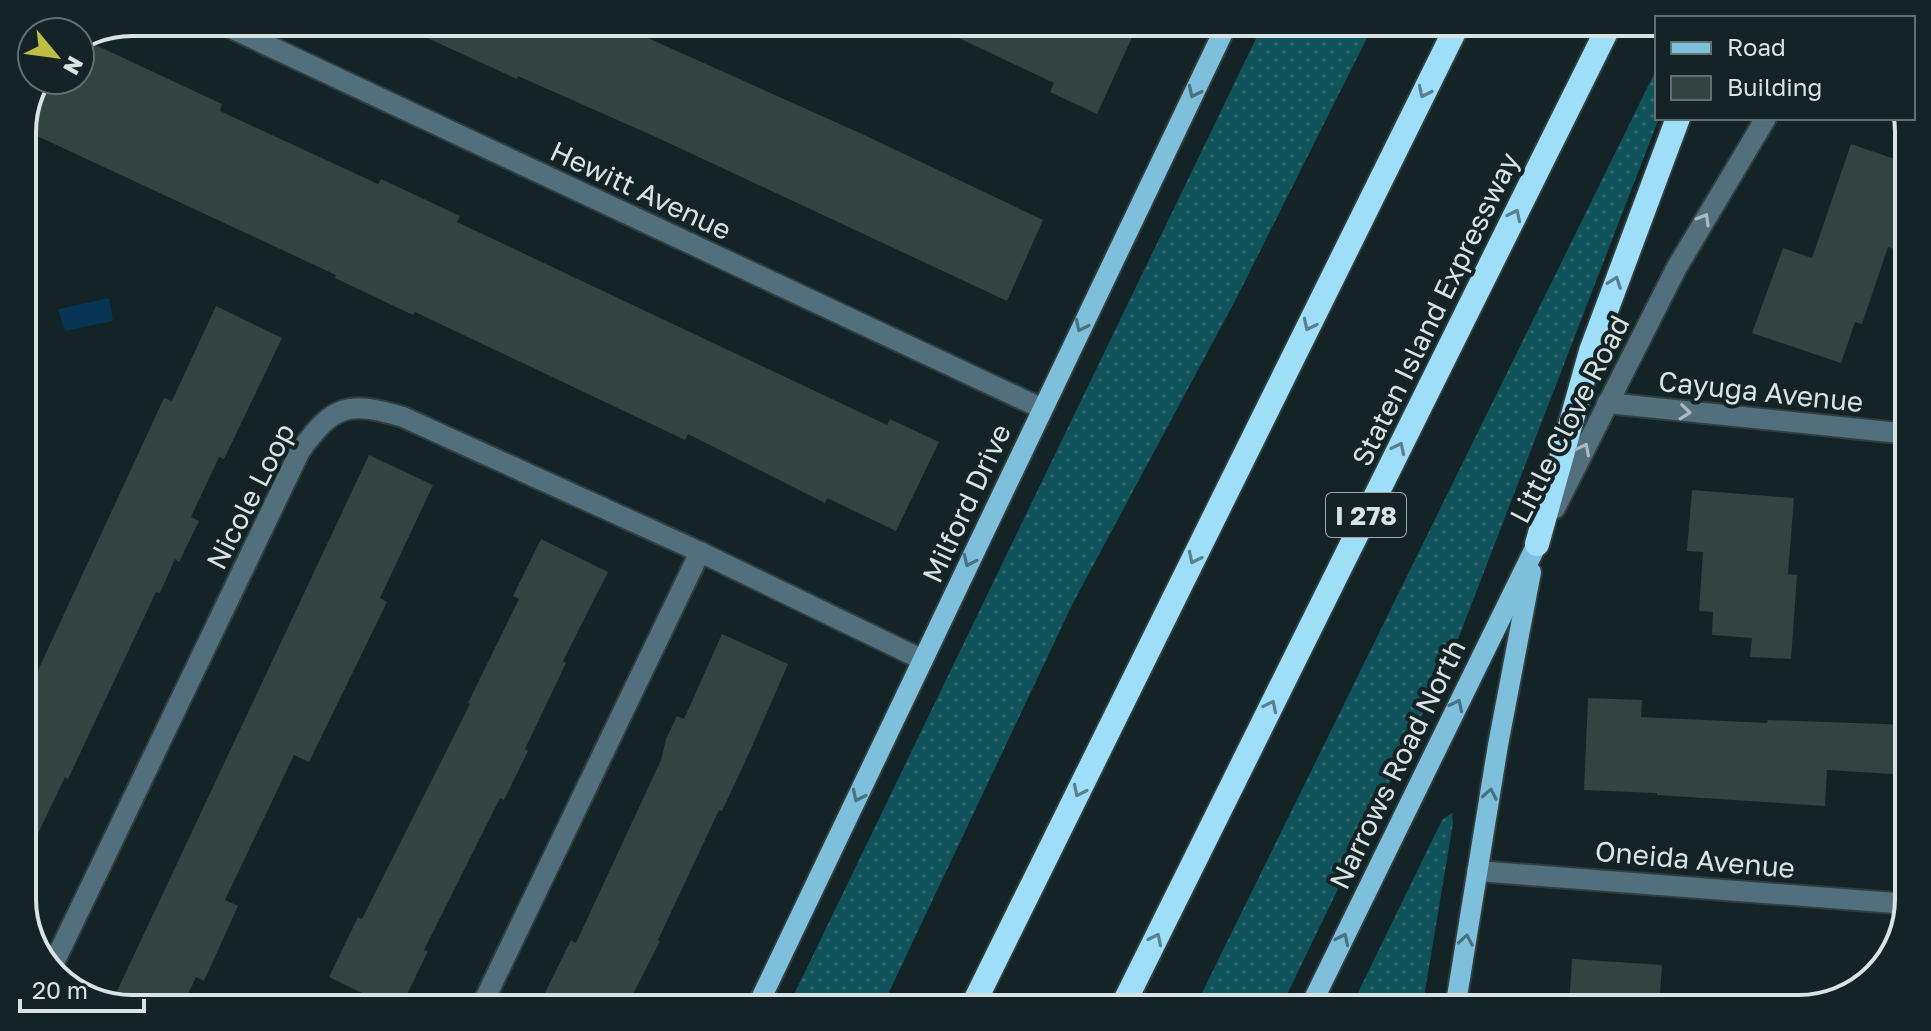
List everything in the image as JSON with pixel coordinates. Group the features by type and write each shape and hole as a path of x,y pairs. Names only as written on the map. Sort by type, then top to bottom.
{"highway":[{"path":"978,995 1452,36"},
{"name":"Staten Island Expressway","path":"1128,995 1604,36"},
{"path":"1537,544 1591,351 1677,120"}],"main road":[{"name":"Milford Drive","path":"763,995 1221,36"},
{"name":"Little Clove Road","path":"1457,995 1537,544"},
{"name":"Narrows Road North","path":"1316,995 1537,544"}],"street":[{"name":"Hewitt Avenue","path":"248,36 1041,408"},
{"name":"Little Clove Road","path":"1537,544 1677,267 1765,120"},
{"name":"Cayuga Avenue","path":"1607,403 1895,433"},
{"name":"Nicole Loop","path":"56,958 300,451 318,426 343,408 369,407 403,417 700,552 923,660"},
{"path":"487,995 700,552"},
{"name":"Oneida Avenue","path":"1477,871 1895,903"}],"shaded area":[{"path":"1257,36 1368,36 1236,299 1073,603 888,995 794,995"},
{"path":"1655,72 1655,120 1658,120 1455,647 1287,995 1201,995"},
{"path":"109,298 113,321 65,331 58,309"},
{"path":"1452,813 1453,823 1424,995 1357,995 1442,820"}],"building":[{"path":"423,36 643,36 862,134 1043,220 1007,301 658,138 518,76 517,79"},
{"path":"955,36 1133,36 1097,114 1050,92 1054,83"},
{"path":"96,45 222,104 220,111 378,184 381,179 460,216 457,222 887,425 890,419 939,442 896,531 827,498 825,503 688,434 685,440 415,312 413,315 335,278 336,275 36,136 43,96 96,96"},
{"path":"1851,144 1895,159 1895,249 1888,247 1862,324 1855,322 1841,363 1752,333 1783,248 1812,258"},
{"path":"216,306 282,338 224,459 219,457 191,517 199,521 179,562 175,559 160,593 156,592 68,779 65,777 36,838 36,675 164,398 172,401"},
{"path":"369,455 433,485 380,598 387,602 309,762 294,755 225,900 238,906 204,981 196,977 188,995 116,993"},
{"path":"1692,490 1794,498 1788,574 1797,575 1791,659 1750,657 1752,638 1712,635 1713,612 1699,611 1703,552 1687,551"},
{"path":"541,539 608,572 563,661 566,663 525,749 528,751 504,800 500,798 424,950 428,951 407,995 366,995 329,977 358,917 362,919 470,704 519,599 513,596"},
{"path":"722,634 788,664 722,811 719,810 633,995 544,995 571,940 576,943 661,760 666,739 677,716 684,719"},
{"path":"1588,698 1642,700 1641,717 1895,725 1895,774 1827,770 1825,806 1584,790"},
{"path":"1572,959 1662,965 1660,995 1570,995"}]}
